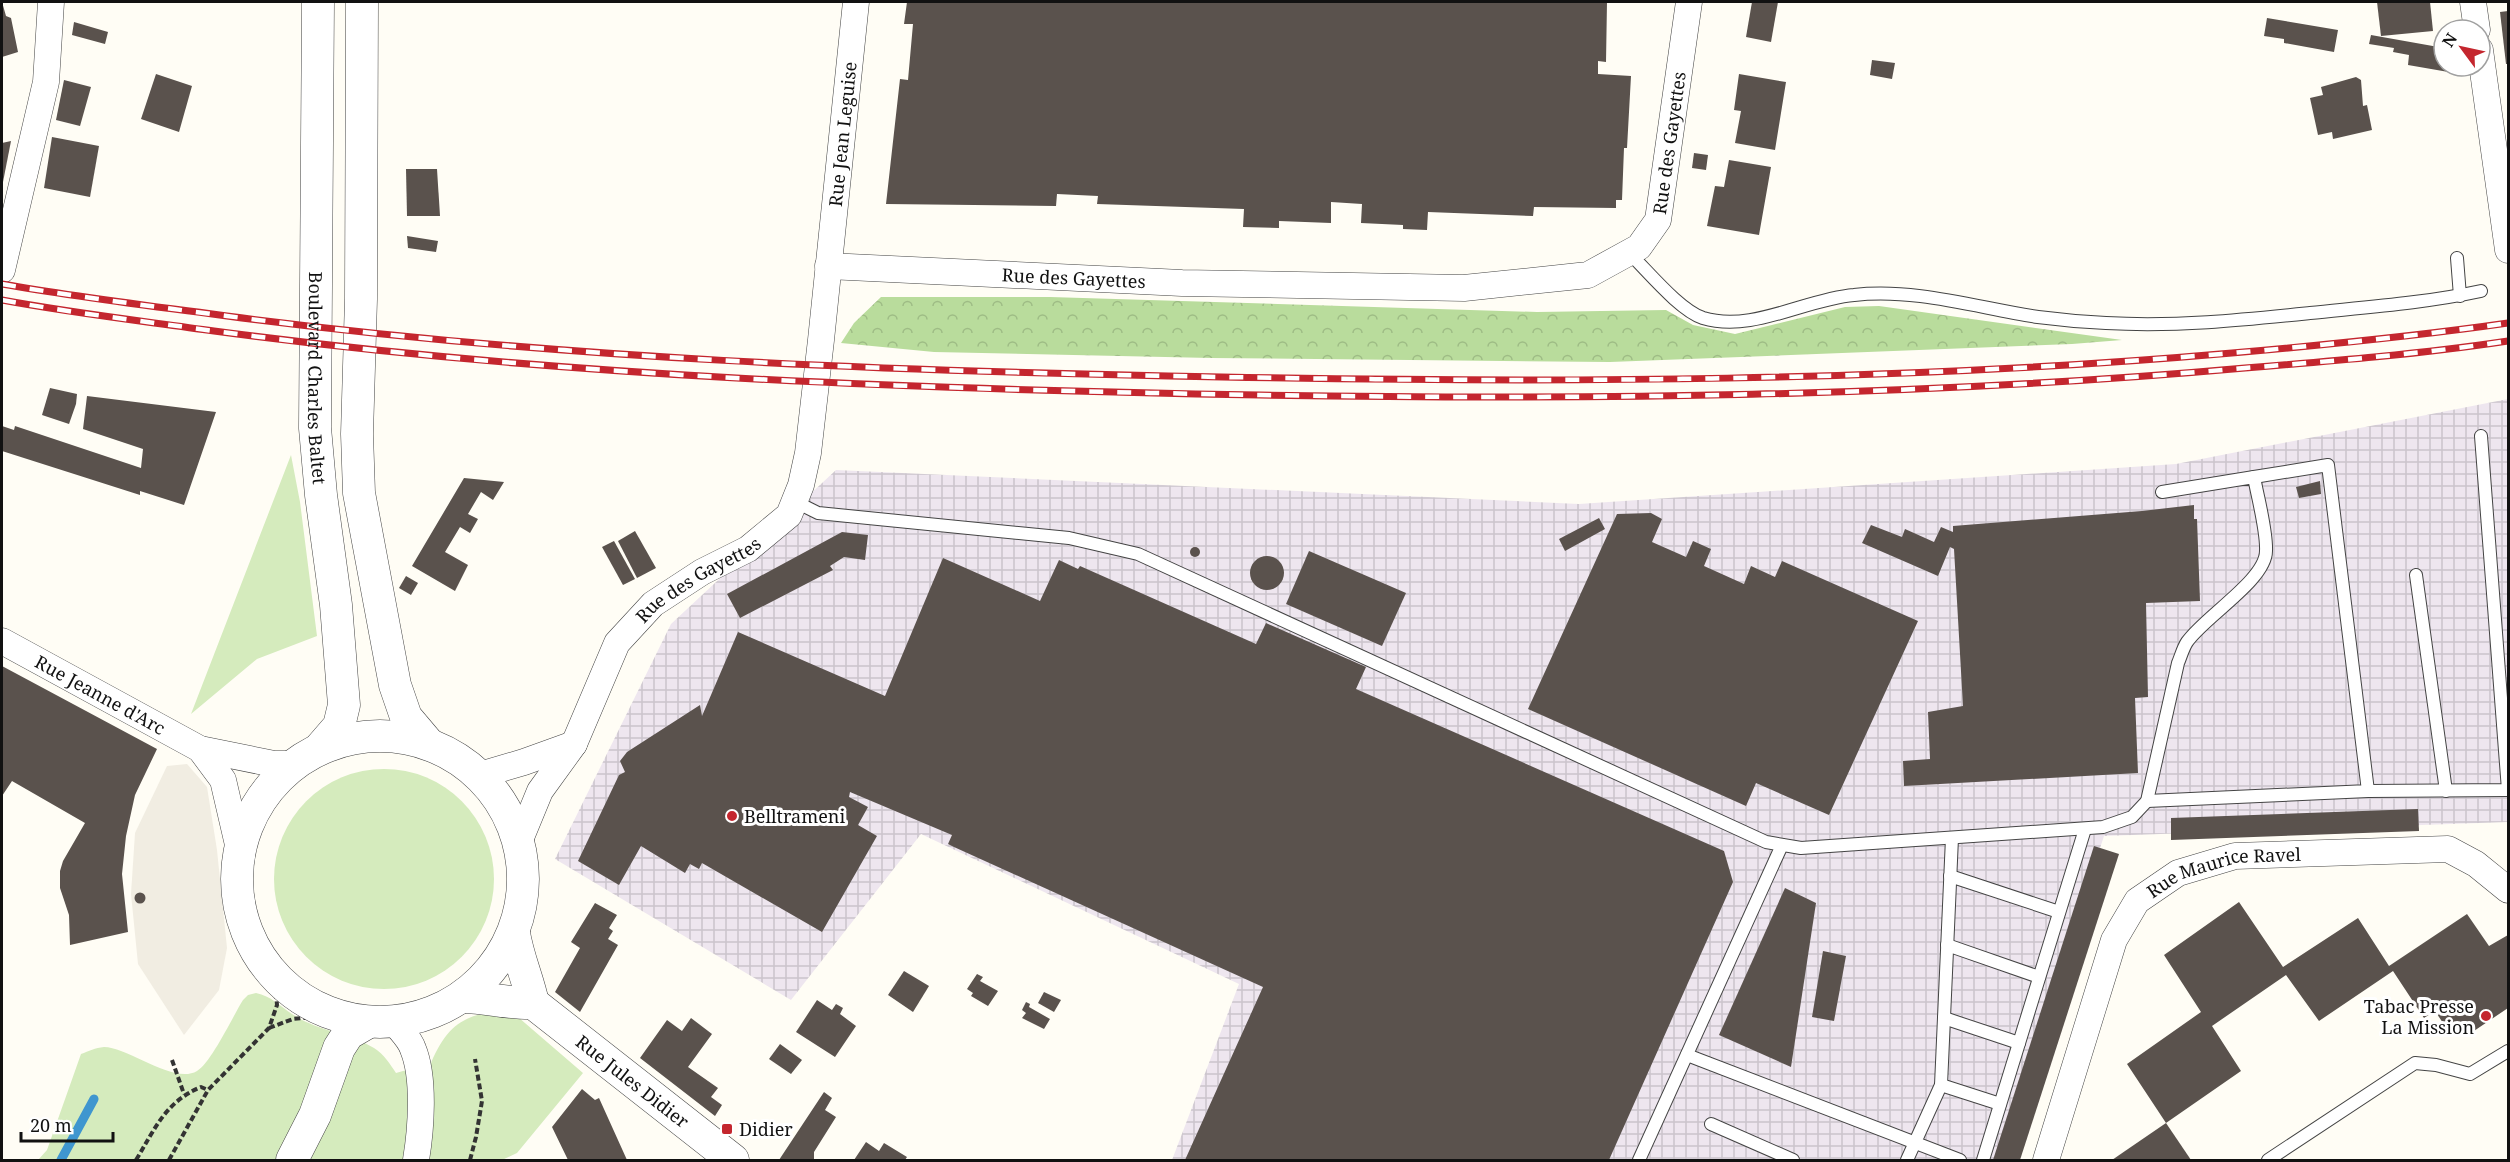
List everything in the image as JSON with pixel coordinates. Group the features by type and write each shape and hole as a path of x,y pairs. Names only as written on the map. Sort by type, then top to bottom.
{"street":[{"path":"2,270 46,82 51,2"},
{"name":"Boulevard Charles Baltet","path":"318,2 315,428 321,495 336,605 344,705 339,726 320,748"},
{"name":"Boulevard Charles Baltet","path":"362,2 361,299 357,434 359,493 395,685 406,717 428,743"},
{"name":"Rue Jean Leguise","path":"828,266 856,2"},
{"name":"Rue des Gayettes","path":"519,842 540,791 573,744 617,643 653,604 702,572 748,549 789,515 801,485 808,453 828,266 1182,283 1464,288 1588,275 1639,247 1658,220 1689,2"},
{"path":"2473,2 2475,18"},
{"path":"2484,78 2508,250"},
{"name":"Rue Jeanne d'Arc","path":"2,641 200,749 274,764 294,764"},
{"path":"292,1161 311,1124 339,1048 348,1034 380,1022 430,1014 462,997 490,973 514,933 524,888 519,842 504,805 480,774 456,756 428,743 393,735 355,737 320,748 294,764 269,788 251,817 239,849 236,882 241,914 252,945 275,978 302,1000 333,1015 380,1022 413,1047 419,1073 420,1134 416,1161"},
{"path":"480,774 524,762 573,744"},
{"name":"Rue Jeanne d'Arc","path":"200,749 223,780 239,849"},
{"name":"Rue Maurice Ravel","path":"2046,1161 2114,940 2137,901 2178,873 2235,856 2448,849 2476,864 2508,890"},
{"path":"462,997 490,997 509,1004 533,1003 528,979 518,957 514,933"},
{"name":"Rue Jules Didier","path":"533,1003 733,1161"}],"lane":[{"path":"1628,252 1683,307 1701,317 1726,322 1762,317 1854,295 1940,299 2040,317 2107,323 2191,325 2460,296 2481,291"},
{"path":"2457,258 2460,296"},
{"path":"2146,801 2368,791 2508,790 2481,436"},
{"path":"2162,492 2328,465 2368,791"},
{"path":"794,501 818,513 1069,538 1138,554 1766,842 1801,848 2103,827 2132,817 2146,801 2178,663 2187,642 2207,619 2240,592 2263,565 2266,552 2254,477"},
{"path":"2416,575 2446,791"},
{"path":"1983,1161 2085,828"},
{"path":"1907,1161 1941,1085 1952,838"},
{"path":"1639,1161 1782,845"},
{"path":"1950,876 2060,912"},
{"path":"1947,945 2039,977"},
{"path":"1944,1018 2019,1044"},
{"path":"2268,1161 2415,1063 2436,1065 2470,1074 2508,1052"},
{"path":"1687,1055 1960,1161"},
{"path":"1941,1085 2000,1104"},
{"path":"1711,1124 1793,1161"}],"path":[{"path":"269,1028 277,1005 275,978"},
{"path":"169,1161 208,1090 269,1028 293,1019 333,1015"},
{"path":"470,1161 477,1137 482,1101 475,1059"},
{"path":"172,1060 184,1094"},
{"path":"136,1161 166,1110 184,1094 201,1087 208,1090"}],"shaded area":[{"path":"2508,399 2508,822 2104,836 1997,1160 1172,1160 1239,984 921,834 791,1000 555,859 671,624 836,470 1579,504 2176,464"},
{"path":"187,764 207,787 217,850 227,948 219,990 184,1035 138,964 131,894 135,833 167,766"}],"green space":[{"path":"881,297 1050,297 1537,312 1666,310 1693,325 1735,334 1845,307 1879,306 2122,340 2072,344 1610,362 1211,358 934,352 841,343 854,323"},
{"path":"291,455 300,502 317,636 257,659 191,714"},
{"path":"384,769 416,774 436,782 453,794 469,810 481,827 489,847 494,879 489,911 481,931 469,948 453,964 436,976 416,984 384,989 352,984 332,976 315,964 299,948 287,931 279,911 274,879 279,847 287,827 299,810 315,794 332,782 352,774"},
{"path":"256,993 271,999 302,1020 374,1048 384,1056 396,1073 431,1063 445,1038 461,1022 483,1014 511,1011 583,1073 517,1153 502,1160 38,1160 47,1150 81,1054 104,1047 125,1053 164,1070 187,1074 197,1071 209,1059 243,1000 248,995"}],"building":[{"path":"2,2 6,16 11,18 18,52 2,57"},
{"path":"907,2 1607,2 1606,62 1598,61 1598,74 1631,76 1622,200 1616,200 1616,208 1534,207 1533,216 1428,212 1427,230 1403,229 1403,225 1361,223 1362,204 1331,202 1331,223 1279,221 1279,228 1243,227 1244,209 1097,204 1098,196 1057,194 1056,206 886,204 900,79 908,80 913,24 904,24"},
{"path":"1752,2 1778,2 1771,42 1746,37"},
{"path":"2377,2 2430,2 2432,31 2381,36"},
{"path":"2508,11 2508,64 2506,64 2500,12"},
{"path":"2267,18 2338,30 2334,52 2284,43 2284,39 2264,36"},
{"path":"74,22 108,32 105,44 72,35"},
{"path":"2371,35 2432,46 2432,69 2408,65 2409,55 2393,52 2394,48 2369,44"},
{"path":"1872,60 1895,63 1892,79 1870,75"},
{"path":"156,74 192,86 179,132 141,119"},
{"path":"1739,74 1786,82 1775,150 1735,143 1741,111 1734,110"},
{"path":"2356,77 2361,80 2363,106 2367,105 2372,130 2333,139 2332,132 2318,135 2310,98 2323,95 2321,87"},
{"path":"64,80 91,87 80,126 56,120"},
{"path":"52,137 99,146 90,197 44,188"},
{"path":"11,141 3,182 2,182 2,143"},
{"path":"1694,153 1708,155 1706,170 1692,168"},
{"path":"1729,160 1771,167 1759,235 1707,226 1715,186 1724,187"},
{"path":"406,169 437,169 440,216 407,216"},
{"path":"407,236 438,241 436,252 408,248"},
{"path":"50,388 77,394 69,424 42,415"},
{"path":"87,396 216,412 184,505 140,491 140,495 2,451 2,426 14,430 15,426 141,468 143,449 83,429"},
{"path":"464,478 504,482 493,500 481,492 468,514 478,519 470,533 460,527 445,552 468,565 455,591 412,566"},
{"path":"2320,481 2321,494 2299,498 2296,487"},
{"path":"2194,505 2194,519 2197,519 2200,601 2146,603 2148,697 2135,698 2138,773 1904,786 1903,761 1930,759 1928,712 1963,706 1954,549 1950,547 1938,576 1862,543 1871,525 1902,537 1905,529 1934,542 1941,527 1953,532 1953,526"},
{"path":"1651,513 1662,519 1652,542 1686,557 1693,541 1711,549 1704,566 1744,584 1751,566 1775,577 1782,561 1918,621 1829,815 1756,783 1746,806 1528,709 1617,514"},
{"path":"1599,518 1605,529 1565,551 1559,539"},
{"path":"635,531 656,568 637,578 618,541"},
{"path":"842,532 868,535 865,560 844,557 830,566 833,570 740,618 727,594"},
{"path":"614,541 635,579 623,585 602,547"},
{"path":"1195,547 1199,548 1199,556 1195,557 1191,556 1190,552 1191,548"},
{"path":"1309,551 1406,593 1382,646 1286,604"},
{"path":"1267,556 1279,561 1284,573 1279,585 1267,590 1255,585 1250,573 1255,561"},
{"path":"943,558 1040,601 1059,560 1078,569 1080,566 1256,644 1266,623 1366,667 1356,689 1724,851 1733,882 1609,1160 1185,1160 1263,987 954,847 948,844 952,835 850,792 849,797 868,807 858,825 877,836 822,932 702,863 699,869 690,864 685,873 641,846 619,885 578,861 619,775 625,772 620,761 627,752 700,705 702,716 738,632 885,696"},
{"path":"406,576 418,583 411,595 399,588"},
{"path":"2,666 157,749 135,795 126,836 122,874 128,932 70,945 69,915 60,888 60,871 63,861 85,823 12,781 2,796"},
{"path":"2418,809 2419,831 2171,840 2171,818"},
{"path":"2094,846 2119,854 2020,1160 1993,1160"},
{"path":"1785,888 1816,903 1791,1067 1719,1035"},
{"path":"140,892 146,898 140,904 134,898"},
{"path":"2239,902 2283,967 2358,918 2389,966 2467,914 2489,946 2508,935 2508,1008 2468,1035 2461,1024 2449,1032 2435,1011 2424,1018 2393,971 2319,1021 2286,975 2212,1026 2241,1071 2166,1123 2127,1064 2201,1012 2164,955"},
{"path":"595,903 617,915 609,928 613,931 608,939 618,945 580,1012 555,992 580,948 571,942"},
{"path":"1823,951 1846,956 1834,1021 1812,1017"},
{"path":"904,971 929,986 913,1012 888,995"},
{"path":"977,974 983,977 980,981 998,991 988,1006 971,996 973,993 967,989"},
{"path":"1044,992 1061,1000 1054,1012 1038,1003"},
{"path":"817,1000 832,1010 836,1004 843,1008 840,1014 856,1026 835,1057 796,1032"},
{"path":"1026,1002 1030,1004 1029,1007 1050,1019 1044,1029 1022,1018 1026,1013 1022,1010"},
{"path":"691,1018 712,1034 688,1067 718,1088 711,1097 722,1105 715,1116 640,1058 667,1020 682,1031"},
{"path":"780,1044 802,1060 791,1074 769,1059"},
{"path":"582,1089 595,1100 599,1098 627,1160 568,1160 552,1127"},
{"path":"824,1092 832,1098 825,1110 836,1117 814,1152 814,1160 779,1160"},
{"path":"2166,1123 2191,1160 2112,1160 2128,1149"},
{"path":"866,1142 879,1151 884,1143 907,1157 905,1160 854,1160"}],"waterway":[{"path":"61,1160 94,1099"}],"railway":[{"path":"2,284 142,305 351,331 599,353 972,371 1348,379 1601,380 1980,370 2267,350 2508,323"},
{"path":"2,300 108,317 344,347 605,370 867,384 1260,395 1506,397 1876,391 2122,378 2377,357 2508,341"}],"place":[{"name":"Belltrameni","path":"732,816"},
{"name":"Tabac Presse La Mission","path":"2486,1016"},
{"name":"Didier","path":"727,1129"}]}
